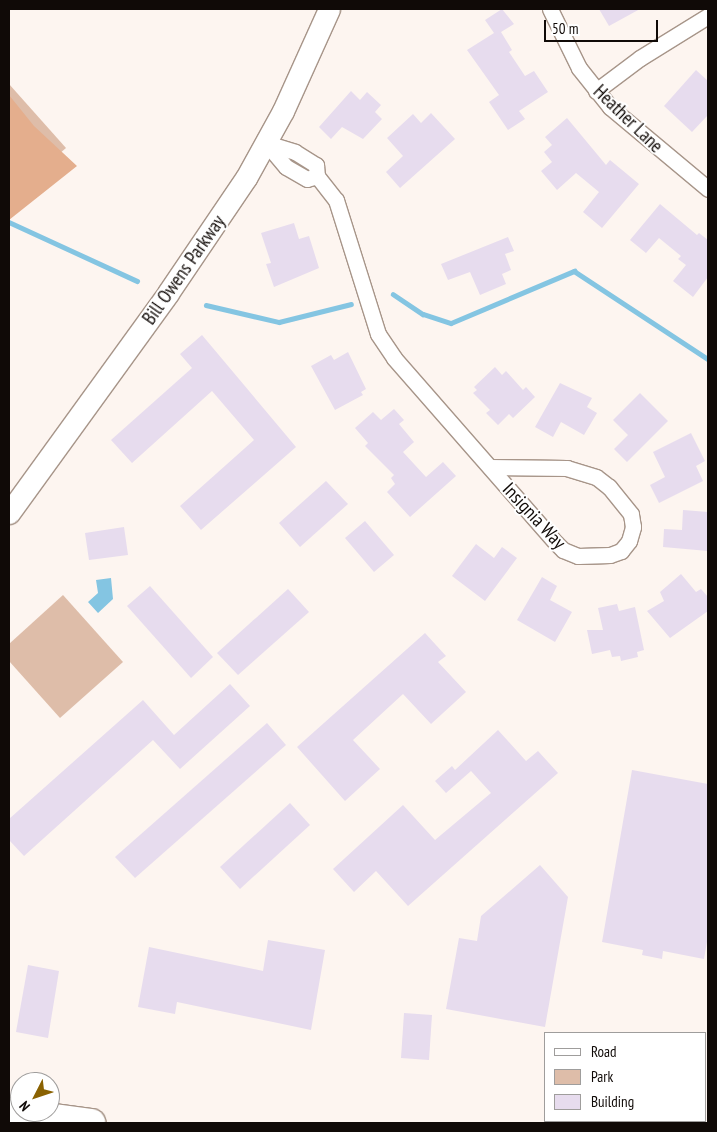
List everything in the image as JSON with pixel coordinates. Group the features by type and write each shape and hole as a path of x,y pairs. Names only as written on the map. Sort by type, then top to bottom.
{"highway":[{"path":"9,1112 91,1123"}],"main road":[{"name":"Bill Owens Parkway","path":"9,513 168,293 233,199 266,143 329,9"}],"street":[{"name":"Heather Lane","path":"550,9 572,55 596,91 626,122 708,189"},
{"path":"596,91 661,44 708,16"},
{"name":"Insignia Way","path":"266,143 286,166 306,179 317,176 336,200 378,334 387,349 490,468 556,543 569,554 610,555 622,551 629,541 633,527 631,514 610,487 596,477 567,468 490,468"}],"green space":[{"path":"9,84 66,148 9,197"},
{"path":"63,595 123,662 60,718 9,661 9,644"}],"shaded area":[{"path":"9,95 34,126 77,166 9,220"}],"water":[{"path":"111,578 113,599 98,613 88,602 98,593 96,580"}],"building":[{"path":"502,9 514,24 501,32 512,50 509,52 525,76 534,71 548,92 519,111 525,119 508,130 489,102 499,95 467,50 494,33 485,20"},
{"path":"599,9 640,9 609,26"},
{"path":"696,70 708,81 708,115 692,132 664,106"},
{"path":"351,91 360,100 367,92 381,105 375,112 382,119 363,139 342,127 331,139 319,127"},
{"path":"431,113 455,139 400,188 386,172 403,156 387,138 413,114 421,123"},
{"path":"567,118 606,165 610,160 639,184 602,228 583,212 599,192 576,173 557,190 541,171 552,162 544,152 552,145 545,137"},
{"path":"660,204 697,235 699,233 708,240 708,277 693,297 673,281 686,265 678,259 681,256 659,238 646,253 630,240"},
{"path":"294,223 299,239 309,236 319,268 274,287 266,264 271,263 261,233"},
{"path":"508,237 514,251 505,254 511,270 502,274 506,284 480,295 470,272 448,280 441,264"},
{"path":"202,335 296,447 201,530 180,506 254,440 212,391 132,463 111,440 192,368 180,354"},
{"path":"348,352 366,389 361,392 363,395 335,410 311,366 331,355 334,360"},
{"path":"495,367 502,375 506,371 523,390 526,387 535,397 513,418 509,414 498,425 486,413 490,410 473,393 477,390 474,387"},
{"path":"560,383 592,398 587,407 597,413 584,435 561,422 553,437 535,427"},
{"path":"640,393 668,421 627,462 614,449 628,435 613,420"},
{"path":"394,409 404,420 399,424 414,442 403,452 426,477 443,462 456,476 410,517 387,492 395,484 391,478 394,475 365,446 368,443 355,428 373,412 381,420"},
{"path":"691,433 705,461 696,466 703,481 659,503 650,485 665,477 653,452"},
{"path":"326,481 348,504 300,547 279,523"},
{"path":"683,510 708,512 708,551 663,547 664,529 682,530"},
{"path":"365,521 394,555 374,572 345,538"},
{"path":"124,527 128,555 89,560 85,533"},
{"path":"476,544 494,558 502,547 517,558 485,601 452,576"},
{"path":"681,574 696,592 701,589 708,597 708,611 670,638 647,611 664,601 660,592"},
{"path":"542,577 557,586 550,600 572,612 555,642 517,620"},
{"path":"150,586 213,657 191,678 127,606"},
{"path":"288,589 309,612 238,675 217,653"},
{"path":"617,604 619,611 635,607 644,650 637,652 638,657 621,661 620,656 612,657 610,650 592,654 587,630 603,630 598,608"},
{"path":"425,633 446,656 438,662 466,692 431,724 403,694 353,740 380,769 345,801 297,747"},
{"path":"230,684 250,706 180,769 153,740 24,856 9,840 9,819 143,700 174,735"},
{"path":"267,723 286,745 135,878 115,857"},
{"path":"498,730 526,761 538,751 558,773 408,906 376,871 354,892 333,869 403,805 435,840 491,793 471,771 446,793 435,781 452,766 455,770"},
{"path":"632,770 708,784 708,936 704,959 663,951 662,959 642,955 643,950 602,942"},
{"path":"290,803 310,825 240,889 220,867"},
{"path":"540,865 568,897 545,1027 446,1009 459,938 477,941 481,916"},
{"path":"268,940 325,950 311,1030 177,1002 175,1014 138,1007 149,947 263,971"},
{"path":"28,965 59,971 48,1038 16,1032"},
{"path":"404,1013 432,1015 429,1060 401,1058"}],"waterway":[{"path":"9,222 137,281"},
{"path":"393,294 423,314 451,323 574,271 708,359"},
{"path":"206,305 279,322 351,304"}]}
